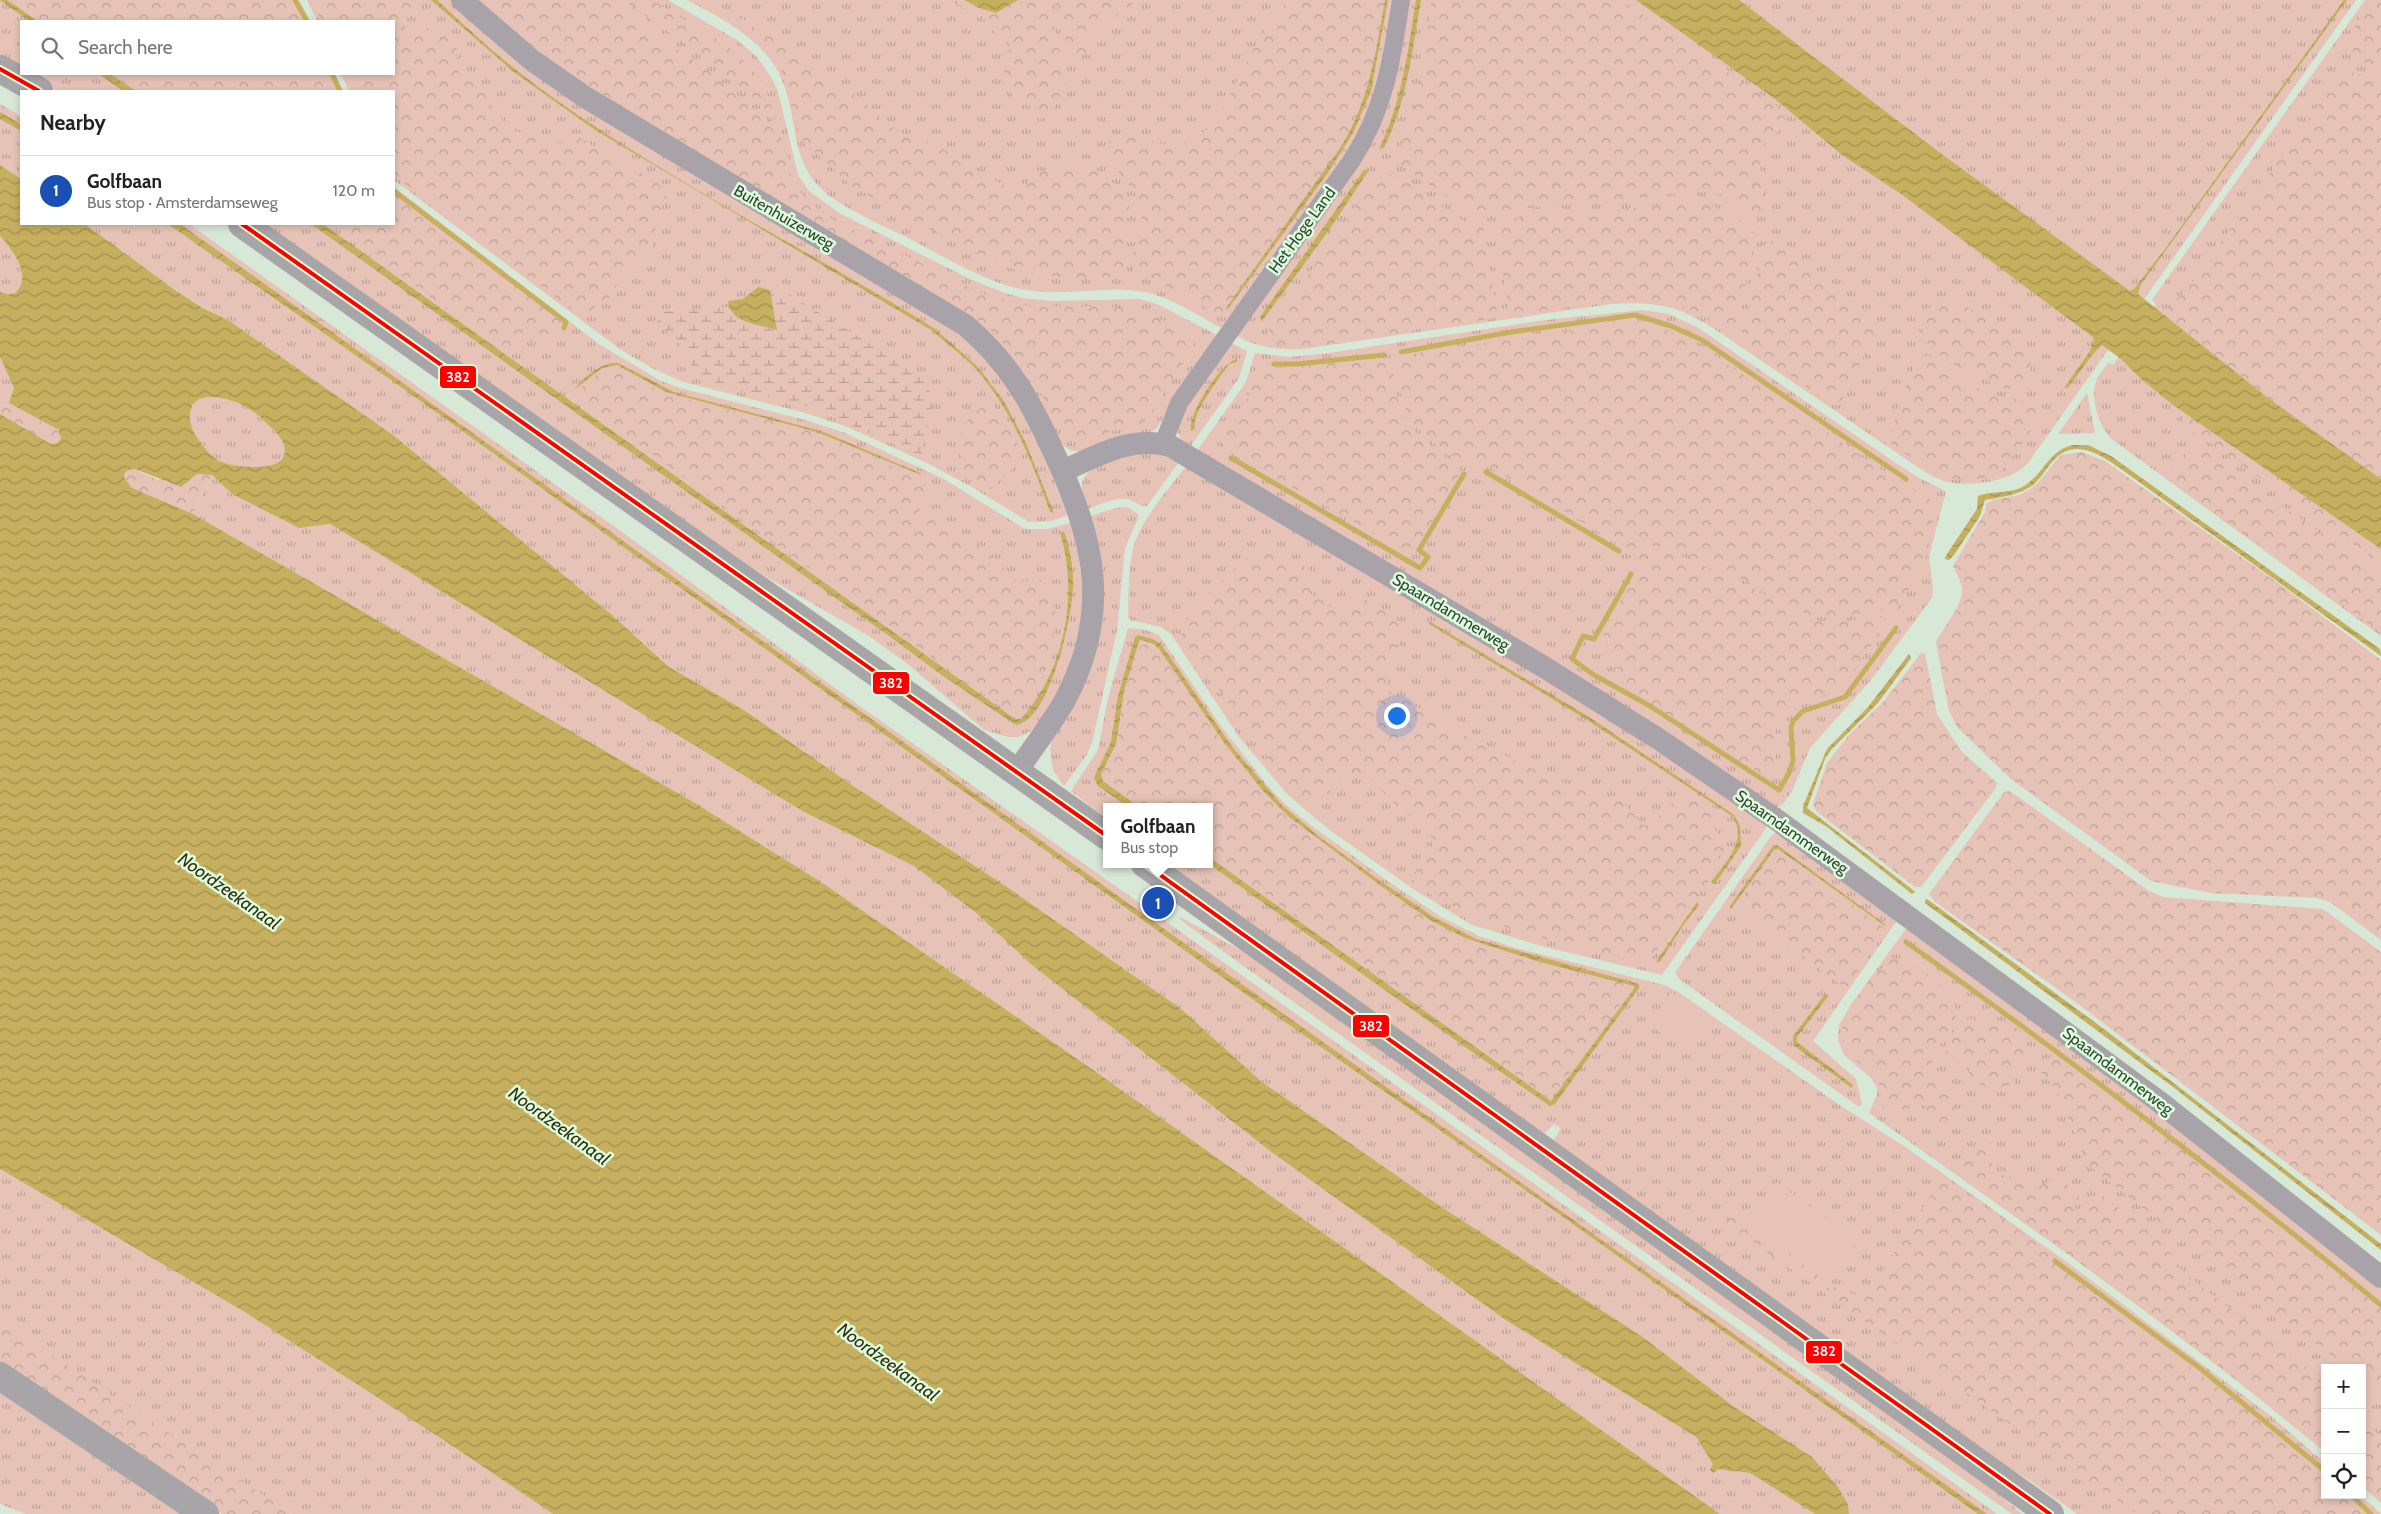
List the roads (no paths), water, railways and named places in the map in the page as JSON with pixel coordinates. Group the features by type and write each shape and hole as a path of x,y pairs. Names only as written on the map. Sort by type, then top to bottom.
{"main road":[{"path":"0,69 37,90"},
{"path":"243,225 1103,833"},
{"path":"1151,868 2050,1514"},
{"path":"0,1376 205,1514"}],"street":[{"name":"Buitenhuizerweg","path":"462,0 533,61 585,97 965,326 994,352 1020,385 1032,405 1063,471 1080,515 1091,555 1094,586 1090,623 1079,666 1067,694 1017,771"},
{"name":"Het Hoge Land","path":"1163,444 1178,403 1352,160 1371,128 1386,83 1401,0"},
{"path":"1063,471 1129,444 1147,442 1163,444"},
{"name":"Spaarndammerweg","path":"1163,444 1189,456 1544,667 1660,740 1762,809 2157,1100 2381,1277"}],"water":[{"path":"0,0 7,0 37,20 28,20"},
{"path":"431,0 437,0 511,66 537,86 627,147 935,329 977,366 1004,401 1026,443 1054,513 1050,512 1028,455 1010,417 999,400 974,367 931,330 595,130 515,73"},
{"path":"964,0 1018,0 996,13 979,8"},
{"path":"1385,0 1388,0 1371,91 1353,133 1327,174 1227,310 1226,308 1340,148 1350,131 1365,95"},
{"path":"1416,0 1421,0 1403,94 1392,131 1384,148 1379,149 1399,95"},
{"path":"1636,0 1739,0 1943,155 2130,291 2135,288 2165,249 2344,0 2347,0 2140,286 2138,294 2268,398 2381,479 2381,549 2173,405 2141,379 2121,359 2102,345 2068,388 2064,388 2090,351 2094,338 1901,194 1842,155 1775,99"},
{"path":"100,75 112,75 134,90 122,90"},
{"path":"0,112 20,123 20,130 0,119"},
{"name":"Noordzeekanaal","path":"0,165 20,178 20,225 86,225 175,290 203,308 228,320 393,435 612,615 669,667 744,710 855,787 1010,889 1180,1008 1262,1082 1446,1210 1640,1335 1733,1406 1812,1457 1837,1486 1848,1504 1849,1514 1815,1514 1750,1473 1718,1469 1713,1473 1710,1470 1713,1464 1696,1437 1507,1321 1270,1151 1032,965 975,912 914,866 804,812 330,524 299,528 232,494 212,475 197,474 181,487 135,469 128,470 124,474 125,479 132,488 193,514 695,803 824,884 1089,1067 1720,1514 553,1514 445,1441 243,1311 0,1169 0,414 51,444 57,443 61,439 59,430 9,403 14,388 0,357 0,292 10,294 16,292 21,284 22,276 18,262 0,236","holes":["208,397 225,399 240,404 254,412 273,429 280,437 285,450 280,461 274,464 254,467 225,463 210,454 193,430 190,422 190,413 193,404 199,399"]},
{"path":"1364,170 1369,170 1327,233 1262,321 1260,317"},
{"path":"169,225 181,225 255,277 1153,921 1987,1514 1978,1514 1538,1199 1258,1003 401,387"},
{"path":"312,225 324,225 1015,719 1021,719 1036,700 1058,655 1068,606 1066,557 1060,533 1064,531 1072,566 1072,602 1057,666 1049,688 1039,706 1028,719 1016,725 943,676"},
{"path":"758,287 770,290 777,330 740,319 730,308 728,301 743,299"},
{"path":"1237,359 1237,362 1229,364 1207,396 1197,414 1195,429 1191,431 1194,413 1207,390 1223,369 1231,362"},
{"path":"611,363 618,363 674,392 821,431 921,475 817,432 666,392 617,365 602,368 574,390 590,374 600,367"},
{"path":"2073,445 2088,445 2111,456 2380,649 2381,656 2121,469 2087,450 2070,450 2061,454 2033,485 2022,491 1985,500 1980,516 1954,555 1949,560 1945,559 1977,509 1978,496 2015,490 2027,484 2053,456"},
{"path":"1429,621 1589,717 1733,814 1740,826 1741,846 1715,884 1711,882 1728,859 1737,842 1737,825 1732,816 1587,720 1429,624"},
{"path":"1138,635 1153,639 1161,644 1233,748 1282,805 1321,838 1379,880 1432,916 1476,939 1639,984 1639,988 1555,1104 1550,1106 1379,986 1213,867 1213,860 1551,1101 1634,989 1634,986 1536,961 1465,938 1432,921 1381,886 1288,816 1264,792 1223,741 1159,649 1154,644 1141,640 1139,641 1124,691 1116,744 1101,774 1103,781 1133,803 1122,803 1098,786 1094,778 1111,742 1118,696 1135,637"},
{"path":"1909,654 1911,658 1878,703 1831,750 1825,759 1807,808 1913,890 1915,892 1912,894 1827,827 1803,813 1803,806 1827,749 1868,707"},
{"path":"1777,845 1885,924 1885,926 1778,849 1774,850 1731,909 1730,906 1773,846"},
{"path":"1927,899 2108,1032 2381,1244 2381,1250 2173,1087 1925,903"},
{"path":"1697,902 1699,905 1682,927 1660,962 1656,962"},
{"path":"1825,994 1829,995 1797,1037 1797,1042 1853,1085 1852,1088 1793,1045 1793,1036"}],"waterway":[{"path":"295,0 306,20"},
{"path":"332,75 340,90"},
{"path":"395,192 566,322 564,328"},
{"path":"1401,352 1511,332 1635,315 1671,326 1702,340 1906,479"},
{"path":"1274,364 1297,364 1384,355"},
{"path":"1231,458 1420,568 1428,557 1419,550 1464,474"},
{"path":"1486,472 1619,551"},
{"path":"1631,574 1594,639 1583,636 1572,659 1594,675 1650,706 1779,790 1789,773 1793,761 1791,728 1793,721 1803,711 1845,697 1896,628"},
{"path":"1906,942 2146,1119 2265,1211 2381,1305"},
{"path":"2055,1261 2201,1369 2321,1468"},
{"path":"2355,1499 2371,1514"}],"place":[{"name":"Golfbaan","path":"1158,903"}]}
